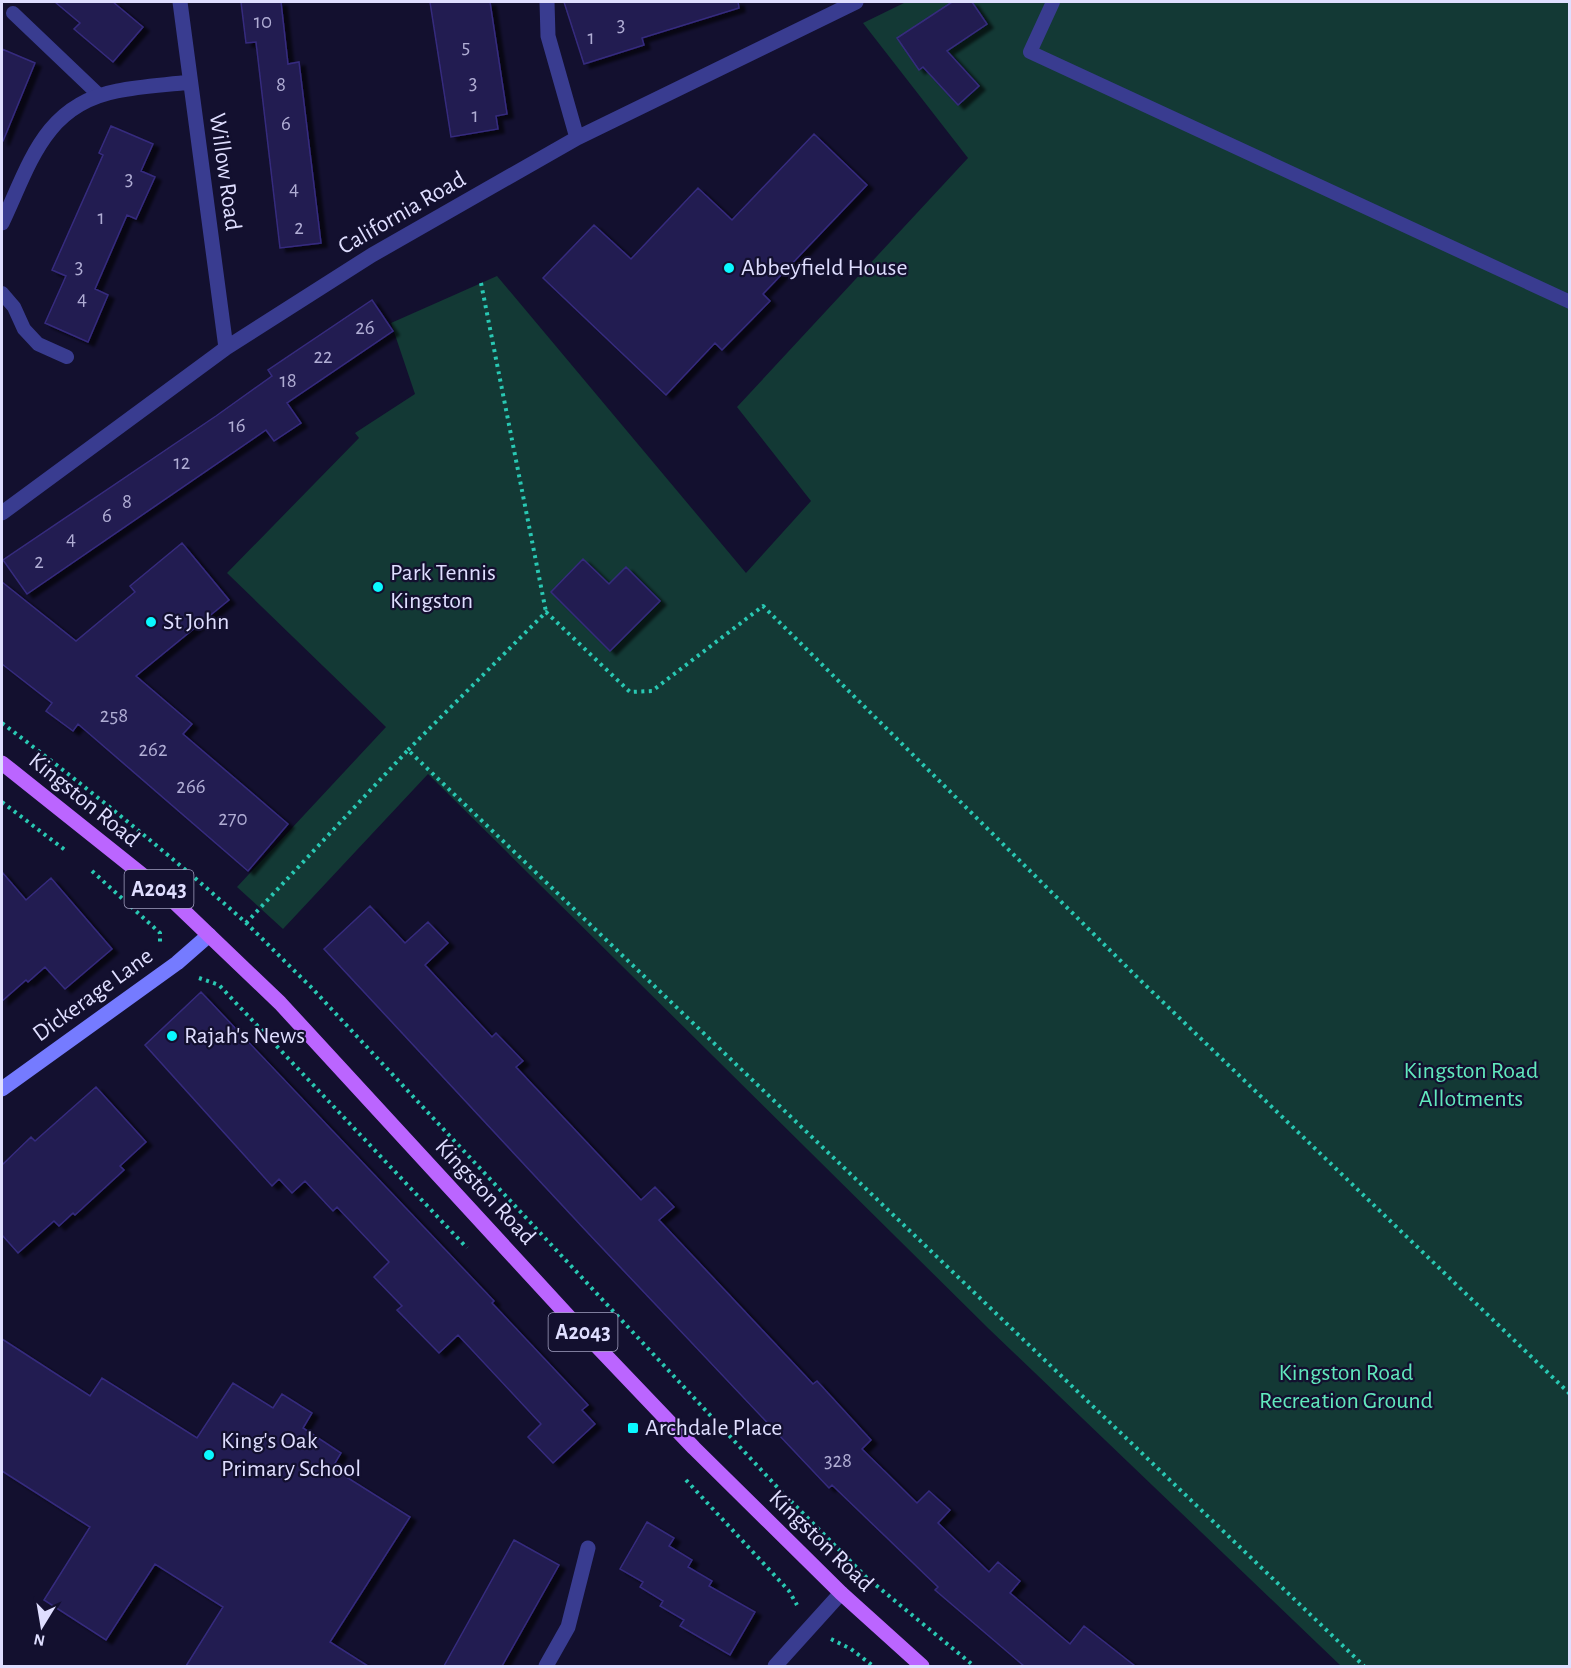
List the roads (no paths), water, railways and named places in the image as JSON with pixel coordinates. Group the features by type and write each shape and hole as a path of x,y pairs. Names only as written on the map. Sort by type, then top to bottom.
{"main road":[{"name":"Kingston Road","path":"2,763 165,893 280,1003 569,1317 686,1440 841,1593 922,1666"}],"street":[{"name":"Willow Road","path":"180,2 226,348"},
{"path":"547,2 548,36 577,138"},
{"name":"California Road","path":"2,513 226,348 372,255 577,138 856,2"},
{"path":"2,223 40,144 54,123 72,108 99,95 117,91 190,82"},
{"name":"Dickerage Lane","path":"2,1089 177,963 208,935"},
{"path":"546,1666 568,1627 588,1548"},
{"path":"775,1666 841,1593"}],"lane":[{"path":"1053,2 1030,52 1569,302"},
{"path":"13,13 99,95"},
{"path":"2,292 14,307 24,329 38,344 68,357"}],"place":[{"name":"Abbeyfield House","path":"729,268"},
{"name":"Park Tennis Kingston","path":"378,587"},
{"name":"St John","path":"151,622"},
{"name":"Rajah's News","path":"172,1036"},
{"name":"Archdale Place","path":"633,1428"},
{"name":"King's Oak Primary School","path":"209,1455"}],"park label":[{"name":"Kingston Road Allotments","path":"1471,1085"},
{"name":"Kingston Road Recreation Ground","path":"1346,1387"}]}
